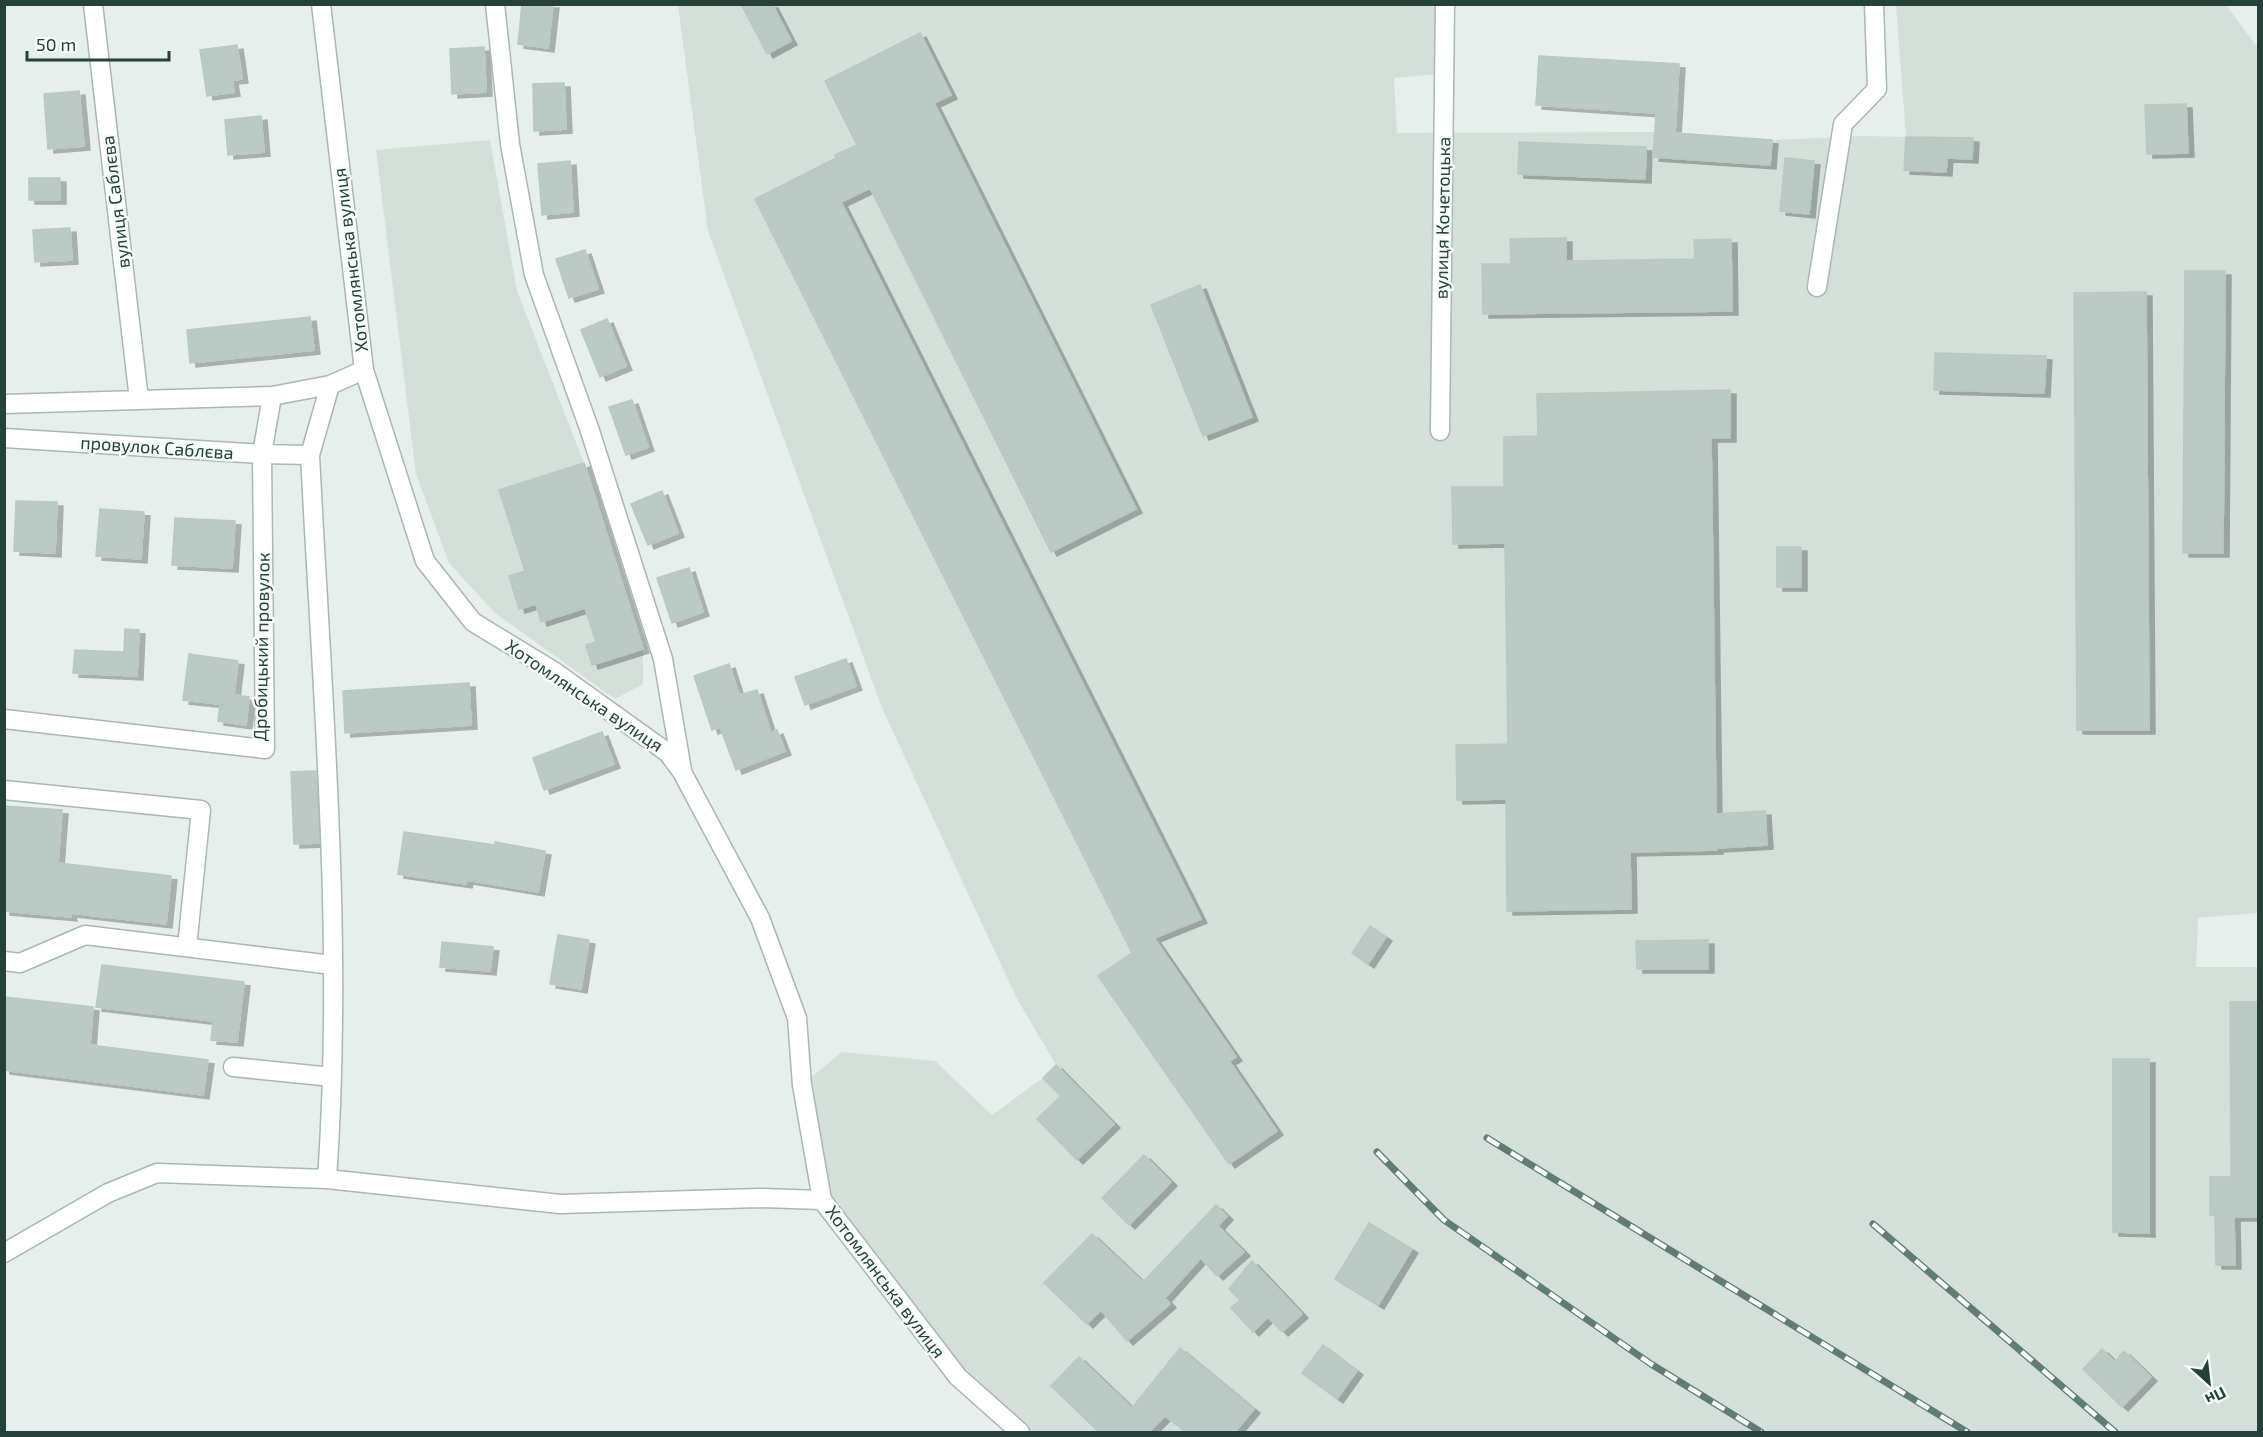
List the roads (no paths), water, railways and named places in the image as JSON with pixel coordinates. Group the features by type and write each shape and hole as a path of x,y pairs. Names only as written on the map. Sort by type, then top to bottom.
{"street":[{"name":"вулиця Саблєва","path":"93,4 139,400"},
{"name":"Хотомлянська вулиця","path":"321,4 364,370 425,561 473,622 555,672 668,753 682,772 760,918 797,1018 802,1085 822,1200 958,1377 1020,1432"},
{"path":"495,4 510,144 534,275 589,428 663,659 682,772"},
{"name":"вулиця Кочетоцька","path":"1440,431 1446,4"},
{"path":"1816,287 1844,124 1877,89 1874,4"},
{"path":"4,404 272,396 330,385 364,370"},
{"path":"327,1179 332,1115 332,891 310,455 330,385"},
{"name":"Дробицький провулок","path":"4,719 265,749 262,454 272,396"},
{"name":"провулок Саблєва","path":"4,438 310,455"},
{"path":"4,790 201,810 187,947"},
{"path":"4,961 20,963 84,935 332,965"},
{"path":"233,1067 332,1077"},
{"path":"4,1253 108,1193 157,1173 327,1179 560,1204 759,1198 822,1200"}],"railway":[{"path":"1487,1138 1967,1432"},
{"path":"1377,1152 1444,1220 1651,1364 1761,1432"},
{"path":"1873,1224 2115,1432"}]}
